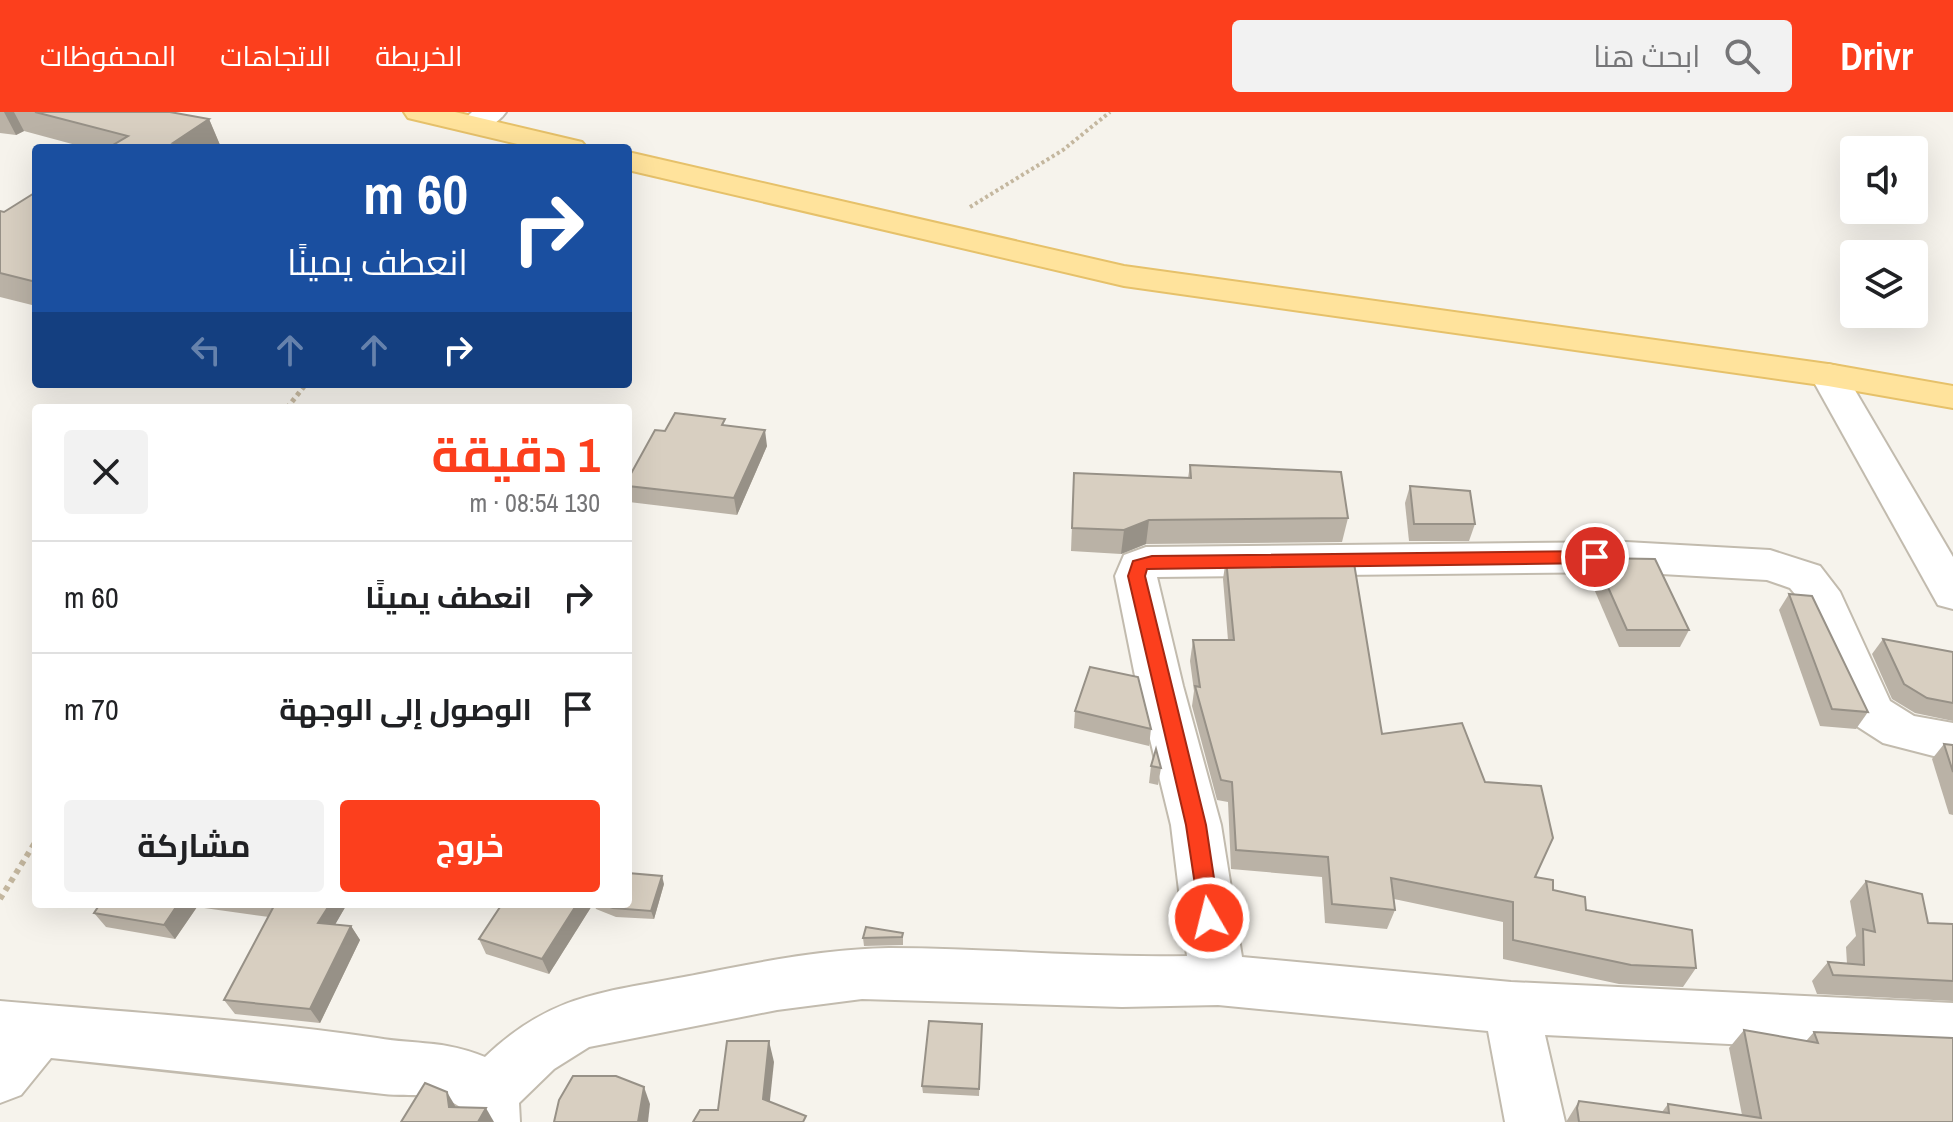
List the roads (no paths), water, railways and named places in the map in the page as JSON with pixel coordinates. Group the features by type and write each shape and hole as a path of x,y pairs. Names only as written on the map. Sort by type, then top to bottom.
{"main road":[{"path":"418,112 482,118 560,144"},
{"path":"632,162 932,230 1026,256 1138,278 1828,375 1953,397"}],"street":[{"path":"1828,375 1953,594"},
{"path":"1218,980 1196,825 1160,686 1136,576 1142,563 1626,557 1770,565 1805,577 1818,592 1872,712 1884,724 1893,729 1953,742"},
{"path":"0,1075 20,1028 328,1058 386,1067 433,1069 466,1077 490,1107 522,1060 567,1029 619,1015 826,978 890,973 1122,982 1218,980 1511,1008 1953,1029"},
{"path":"1511,1008 1535,1122"}]}
